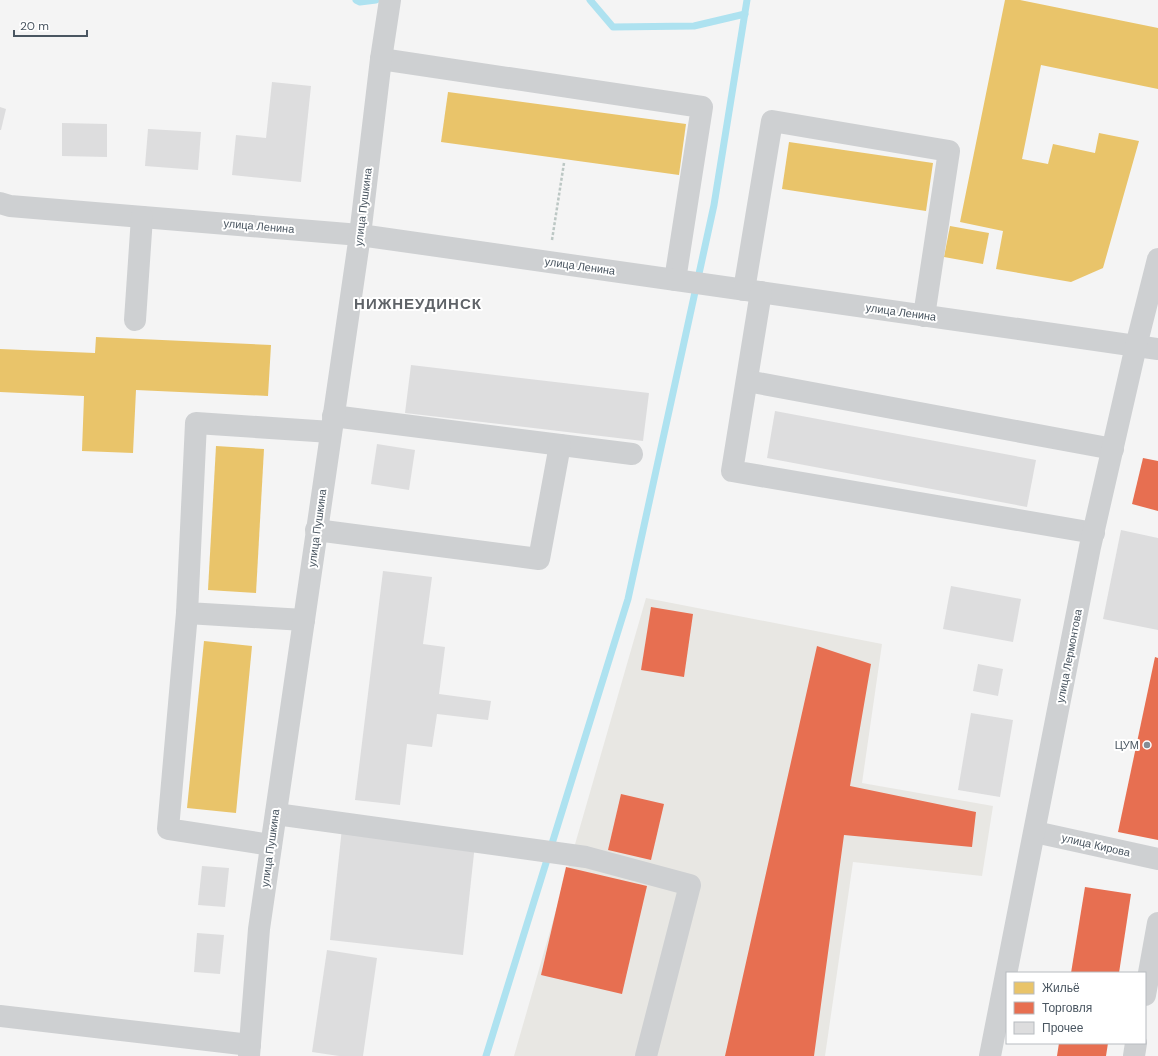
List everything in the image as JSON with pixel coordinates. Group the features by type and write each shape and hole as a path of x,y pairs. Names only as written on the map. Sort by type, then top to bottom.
{"street":[{"name":"улица Пушкина","path":"250,1051 259,929 360,235 381,59 390,0"},
{"path":"381,59 702,107 675,280"},
{"path":"924,316 949,152 772,121 753,291 747,381 732,471 1094,533"},
{"name":"улица Ленина","path":"3,211 142,217 360,235 1158,349"},
{"path":"134,320 142,217"},
{"name":"улица Лермонтова","path":"1007,972 1094,533 1136,346 1158,259"},
{"path":"747,381 1113,449"},
{"path":"271,845 168,829 188,613 196,423 332,424 560,445 632,454"},
{"path":"316,530 539,559 560,445"},
{"path":"188,613 304,620"},
{"path":"276,814 586,857 690,885 646,1056"},
{"name":"улица Кирова","path":"1035,832 1158,859"},
{"path":"1146,989 1158,923"},
{"name":"улица Лермонтова","path":"990,1056 1006,976"},
{"path":"0,1016 250,1051"},
{"path":"1134,1056 1136,1044"}],"path":[{"path":"549,262 564,162"}],"shaded area":[{"path":"646,598 882,644 862,783 993,806 982,876 853,862 825,1056 514,1056"}],"building: Жильё":[{"path":"1005,0 1020,0 1158,28 1158,89 1041,65 1022,159 1048,164 1053,144 1095,153 1099,133 1139,141 1103,268 1071,282 996,269 1003,231 960,222"},
{"path":"448,92 686,124 679,175 441,142"},
{"path":"789,142 933,163 926,211 782,189"},
{"path":"950,226 989,233 983,264 944,257"},
{"path":"96,337 271,345 268,396 136,390 133,453 82,451 84,396 0,392 0,349 95,353"},
{"path":"216,446 264,449 256,593 208,590"},
{"path":"204,641 252,646 236,813 187,808"}],"building: Торговля":[{"path":"1143,458 1158,461 1158,511 1132,504"},
{"path":"651,607 693,614 684,677 641,670"},
{"path":"817,646 871,664 850,786 976,812 972,847 844,835 814,1056 725,1056"},
{"name":"ЦУМ","path":"1155,657 1158,658 1158,840 1118,832"},
{"path":"621,794 664,804 651,860 608,850"},
{"path":"566,867 647,886 622,994 541,975"},
{"path":"1085,887 1131,894 1119,972 1071,972"},
{"path":"1059,1044 1108,1044 1106,1056 1057,1056"}],"building: Прочее":[{"path":"272,82 311,86 301,182 232,175 236,135 266,138"},
{"path":"0,107 6,109 1,130 0,130"},
{"path":"62,123 107,124 107,157 62,156"},
{"path":"148,129 201,132 198,170 145,166"},
{"path":"411,365 649,393 643,441 405,413"},
{"path":"775,411 1036,460 1027,507 767,458"},
{"path":"377,444 415,450 409,490 371,484"},
{"path":"1121,530 1158,538 1158,630 1103,619"},
{"path":"383,571 432,577 423,644 445,647 439,694 491,701 488,720 437,714 432,747 407,744 400,805 355,800"},
{"path":"951,586 1021,599 1013,642 943,629"},
{"path":"978,664 1003,669 998,696 973,691"},
{"path":"971,713 1013,720 1000,797 958,790"},
{"path":"342,828 475,844 463,955 330,940"},
{"path":"202,866 229,868 225,907 198,905"},
{"path":"197,933 224,935 220,974 194,972"},
{"path":"327,950 377,958 363,1056 339,1056 312,1052"}],"waterway":[{"path":"356,0 360,2 376,0"},
{"path":"590,0 613,27 694,26 745,14"},
{"path":"486,1056 628,599 714,205 747,0"}],"place":[{"name":"ЦУМ","path":"1147,745"}],"district":[{"name":"НИЖНЕУДИНСК","path":"418,304"}]}
